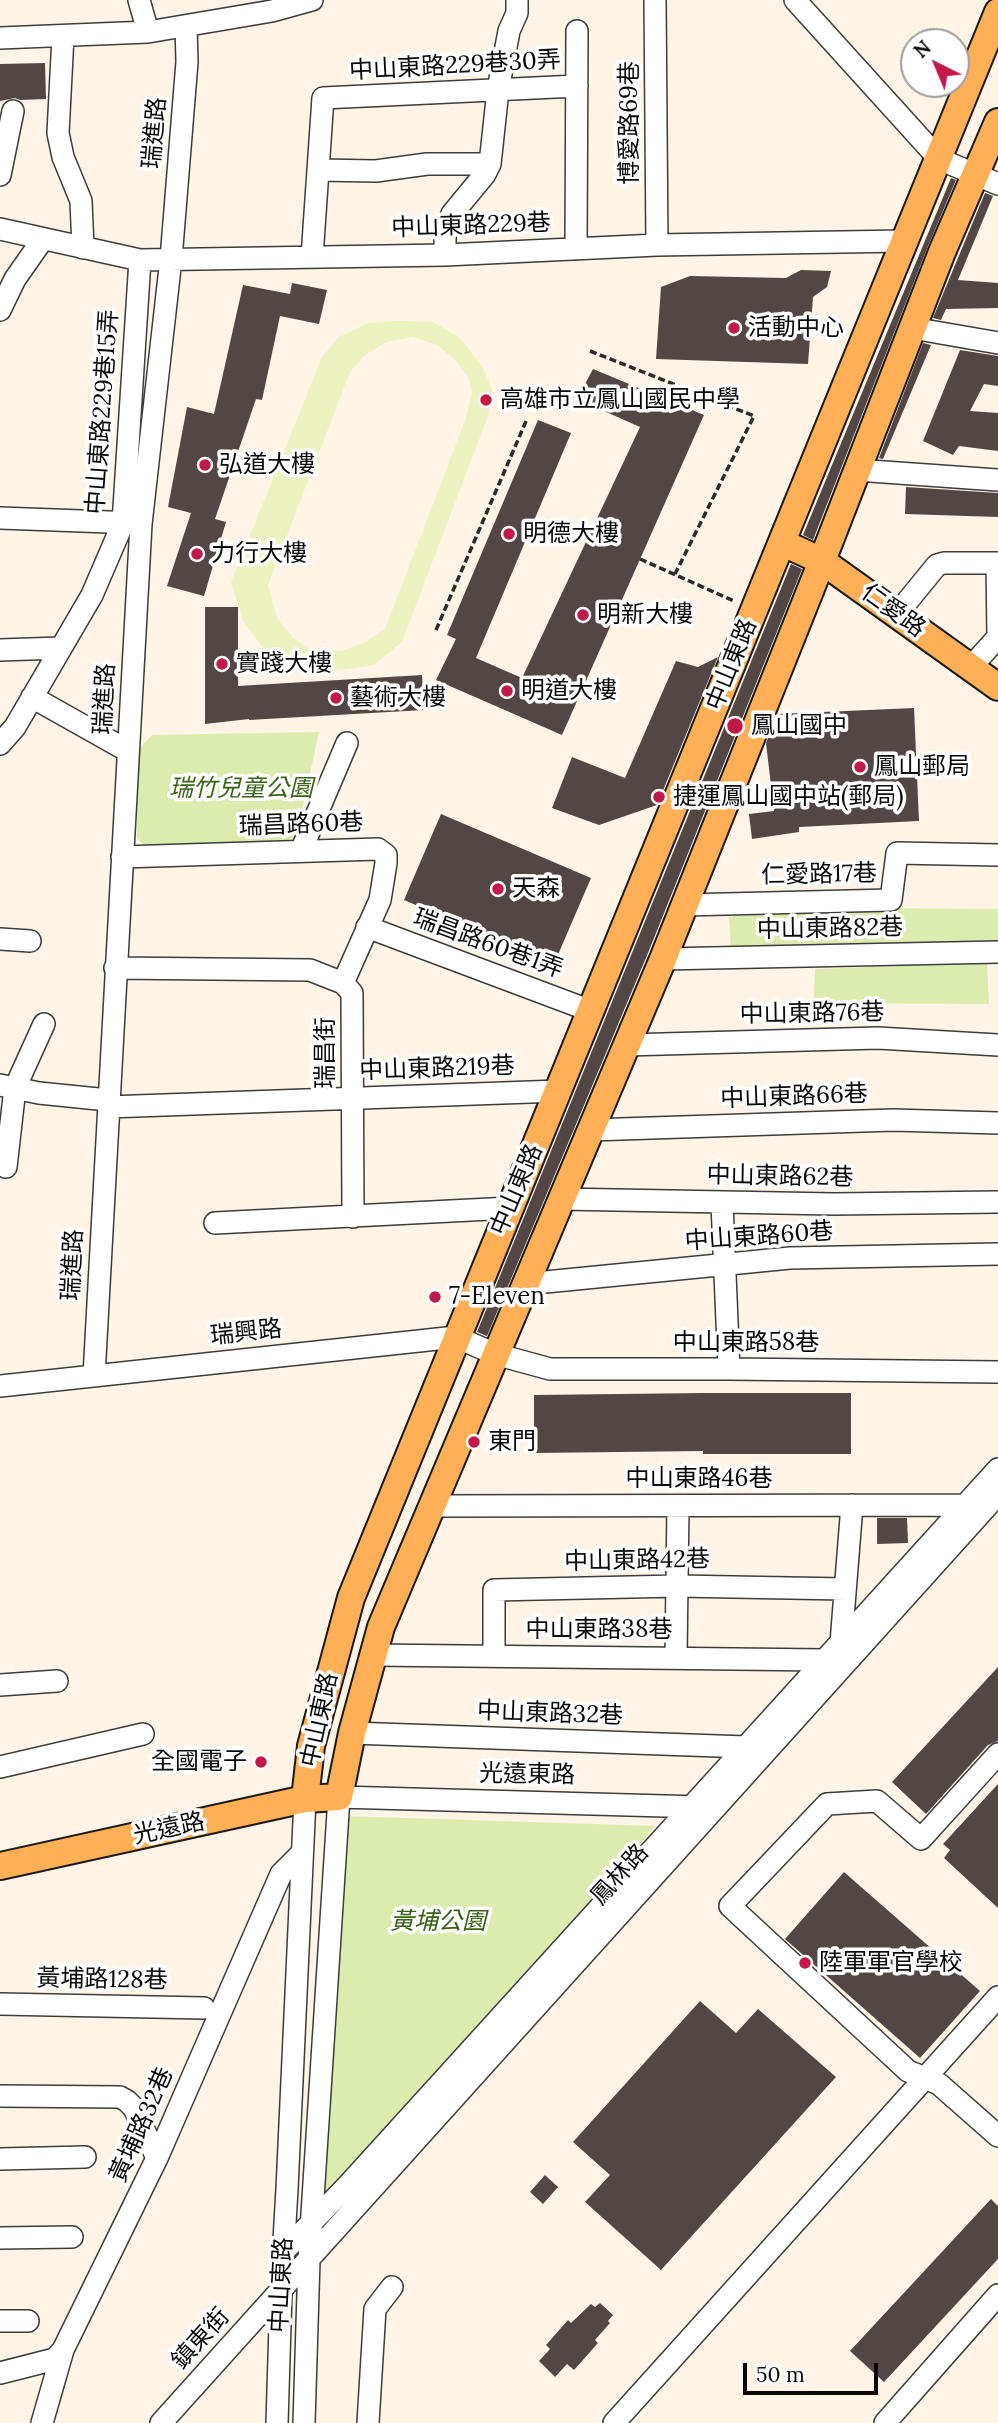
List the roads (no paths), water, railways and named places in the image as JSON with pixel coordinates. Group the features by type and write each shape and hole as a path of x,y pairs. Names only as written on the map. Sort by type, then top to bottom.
{"main road":[{"name":"中山東路","path":"304,1799 311,1746 351,1598 998,12"},
{"name":"中山東路","path":"339,1797 352,1733 381,1627 663,959 942,251 987,179 997,127"},
{"name":"仁愛路","path":"783,543 822,561 989,679"},
{"name":"光遠路","path":"0,1866 304,1799 339,1797"}],"street":[{"path":"139,0 148,32"},
{"path":"0,37 148,32 272,11 312,0"},
{"path":"445,254 445,231 452,214 485,174 489,164 498,90 509,32 517,13 516,0"},
{"name":"博愛路69巷","path":"655,0 657,245"},
{"path":"795,0 939,159 987,179"},
{"name":"瑞進路","path":"94,1376 128,751 132,523 171,259 187,62 186,26"},
{"path":"576,249 577,31"},
{"path":"63,36 58,133 63,157 81,201 83,248"},
{"name":"中山東路229巷30弄","path":"312,257 323,98 577,86"},
{"path":"0,175 13,111"},
{"path":"318,170 376,171 427,164 489,164"},
{"name":"中山東路229巷","path":"0,229 140,260 445,254 657,245 903,241"},
{"path":"0,310 15,279 43,239"},
{"name":"中山東路229巷15弄","path":"0,744 8,727 32,697 132,523 140,260"},
{"path":"912,328 998,343"},
{"path":"856,470 998,480"},
{"path":"0,518 132,523"},
{"path":"897,614 937,565 997,563 998,637 989,679"},
{"path":"0,650 60,648"},
{"path":"32,697 128,751"},
{"path":"301,851 347,743"},
{"name":"瑞昌路60巷","path":"122,858 378,849 386,855 380,900 343,983"},
{"name":"仁愛路17巷","path":"684,905 891,900 897,853 998,855"},
{"name":"瑞昌路60巷1弄","path":"368,928 591,1011"},
{"path":"0,939 30,942"},
{"name":"中山東路82巷","path":"663,959 998,952"},
{"name":"瑞昌街","path":"116,968 310,970 343,983 352,993 353,1217"},
{"path":"6,1167 7,1086 44,1024"},
{"name":"中山東路76巷","path":"627,1045 878,1038 998,1045"},
{"name":"中山東路219巷","path":"7,1086 108,1104 559,1091"},
{"name":"中山東路66巷","path":"591,1130 893,1120 998,1123"},
{"name":"中山東路62巷","path":"561,1199 722,1203 998,1202"},
{"path":"722,1203 729,1369"},
{"path":"215,1223 510,1208"},
{"name":"中山東路60巷","path":"525,1284 790,1258 998,1254"},
{"name":"瑞興路","path":"0,1386 456,1337 495,1354"},
{"name":"中山東路58巷","path":"495,1354 550,1369 998,1373"},
{"name":"鳳林路","path":"284,2250 349,2184 998,1469"},
{"name":"鳳林路","path":"281,2292 998,1494"},
{"path":"841,1643 852,1505"},
{"name":"中山東路46巷","path":"432,1506 965,1505"},
{"path":"676,1657 678,1506"},
{"name":"中山東路42巷","path":"495,1656 494,1590 677,1586 845,1588"},
{"name":"中山東路38巷","path":"372,1655 825,1660"},
{"path":"0,1685 57,1681"},
{"name":"中山東路32巷","path":"352,1733 746,1747"},
{"path":"0,1767 144,1734"},
{"path":"998,1754 920,1839 877,1801 827,1804 730,1906 908,2071 939,2084 998,2136"},
{"name":"中山東路","path":"304,2423 309,2260 339,1797"},
{"name":"光遠東路","path":"339,1797 692,1806 714,1810"},
{"name":"中山東路","path":"277,2423 304,1799"},
{"name":"黃埔路32巷","path":"42,2423 63,2350 156,2158 281,1874 301,1854"},
{"path":"614,2423 998,1997"},
{"name":"黃埔路128巷","path":"0,2004 204,2008"},
{"path":"0,2096 120,2097 134,2109 156,2158"},
{"path":"0,2159 85,2157"},
{"path":"0,2238 72,2237"},
{"path":"368,2423 375,2309 392,2287"},
{"name":"鎮東街","path":"161,2423 281,2292"},
{"path":"885,2423 998,2294"},
{"path":"0,2321 28,2321"},
{"path":"0,2373 55,2359 63,2350"}],"place":[{"name":"活動中心","path":"734,328"},
{"name":"高雄市立鳳山國民中學","path":"486,400"},
{"name":"弘道大樓","path":"205,465"},
{"name":"明德大樓","path":"509,534"},
{"name":"力行大樓","path":"197,554"},
{"name":"明新大樓","path":"583,615"},
{"name":"實踐大樓","path":"222,664"},
{"name":"明道大樓","path":"507,691"},
{"name":"藝術大樓","path":"336,698"},
{"name":"鳳山國中","path":"735,726"},
{"name":"鳳山郵局","path":"860,767"},
{"name":"捷運鳳山國中站(郵局)","path":"659,797"},
{"name":"天森","path":"498,889"},
{"name":"7-Eleven","path":"435,1297"},
{"name":"東門","path":"474,1442"},
{"name":"全國電子","path":"261,1762"},
{"name":"陸軍軍官學校","path":"805,1963"}],"park label":[{"name":"瑞竹兒童公園","path":"241,789"},
{"name":"黃埔公園","path":"438,1922"}]}
